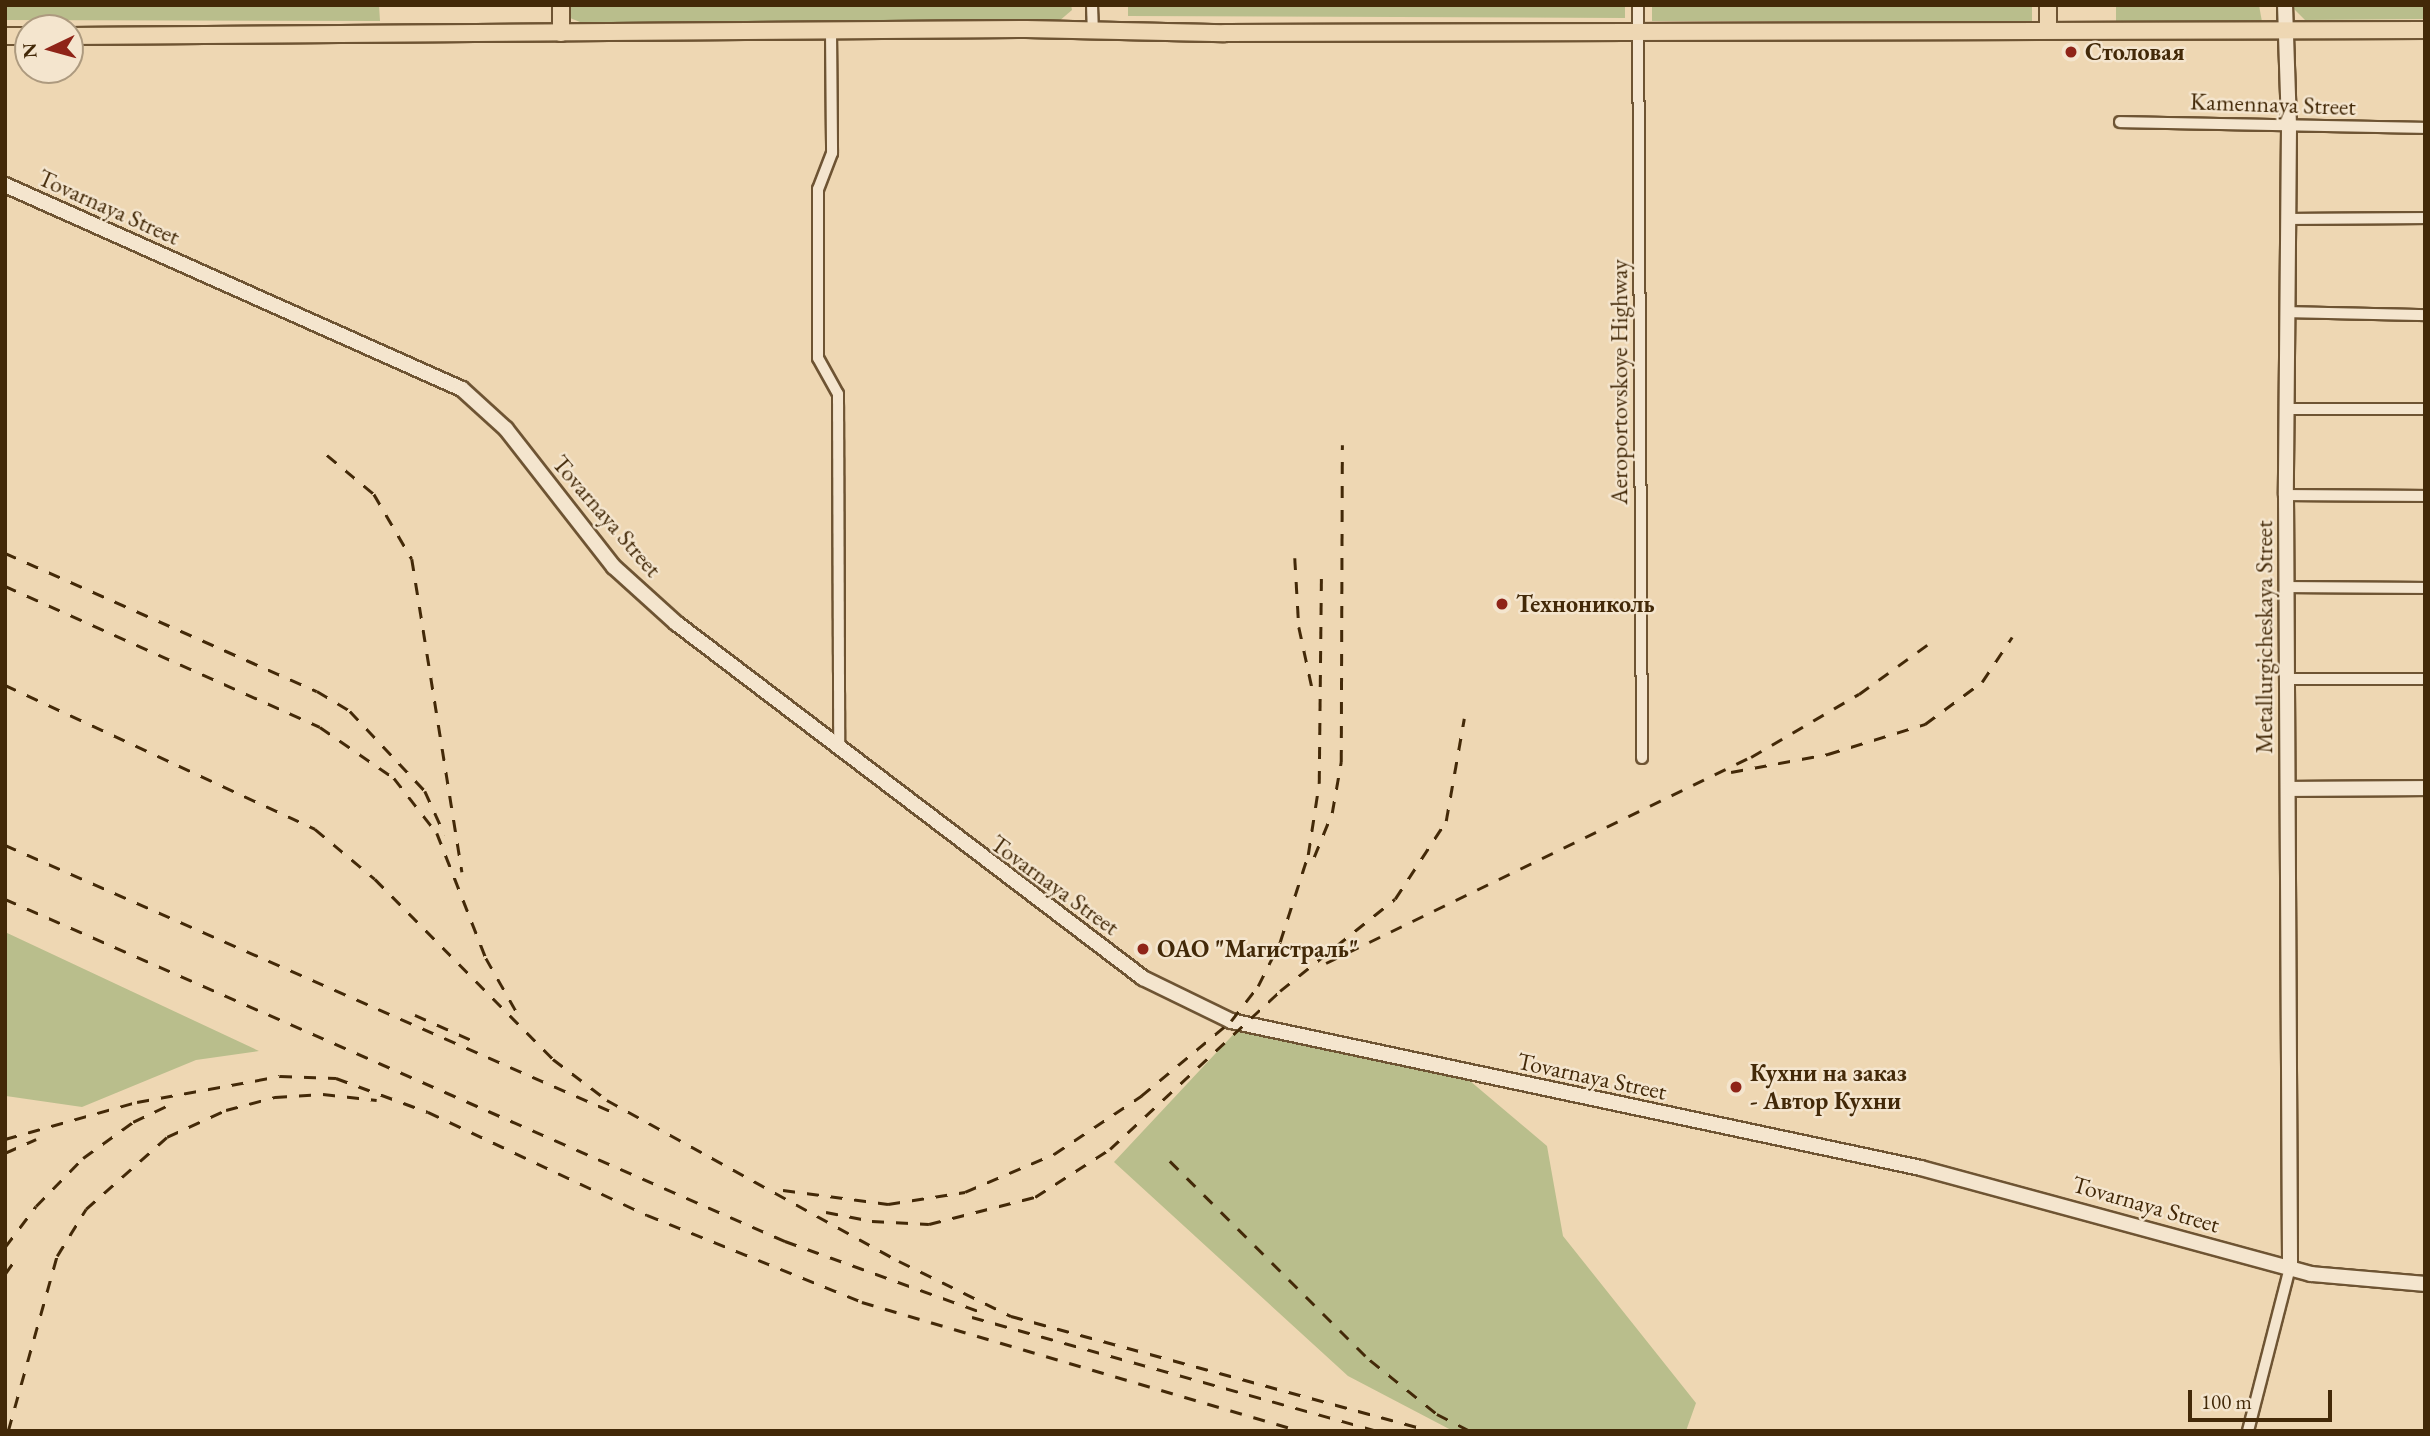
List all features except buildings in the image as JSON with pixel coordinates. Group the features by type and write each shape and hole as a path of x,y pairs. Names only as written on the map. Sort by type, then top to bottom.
{"main road":[{"path":"561,5 561,33"},
{"path":"2048,5 2048,29"},
{"path":"84,36 831,31 2425,30"}],"street":[{"path":"1093,5 1093,31"},
{"name":"Aeroportovskoye Highway","path":"1638,5 1642,758"},
{"name":"Metallurgicheskaya Street","path":"2285,5 2290,128 2286,495 2290,1268"},
{"path":"831,31 832,153 818,189 818,358 838,394 839,750"},
{"name":"Kamennaya Street","path":"2120,122 2290,128 2425,128"},
{"name":"Tovarnaya Street","path":"5,186 463,389 506,429 614,567 676,623 839,750 1143,978 1231,1021 1920,1168 2290,1268 2425,1284"},
{"path":"2288,219 2425,218"},
{"path":"2288,312 2425,314"},
{"path":"2288,409 2425,409"},
{"path":"2286,495 2425,496"},
{"path":"2286,587 2425,588"},
{"path":"2286,679 2425,679"},
{"path":"2288,789 2425,788"},
{"path":"2248,1431 2290,1268"}],"green space":[{"path":"5,5 379,5 380,21 84,20 84,14 14,14 14,20 5,20"},
{"path":"566,5 1071,5 1072,10 1058,22 580,22 570,18"},
{"path":"1128,5 1625,5 1625,18 1128,16"},
{"path":"1652,5 2032,5 2032,21 1652,21"},
{"path":"2116,5 2259,5 2262,22 2116,21"},
{"path":"2290,5 2425,5 2425,19 2305,20"},
{"path":"5,932 259,1051 196,1060 82,1107 6,1096"},
{"path":"1244,1023 1457,1070 1547,1146 1563,1236 1696,1403 1686,1431 1453,1431 1348,1376 1114,1162"}],"railway":[{"path":"1314,857 1332,813 1341,762 1342,445"},
{"path":"327,455 374,494 412,559 462,872"},
{"path":"5,553 317,691 350,711 425,791 445,835"},
{"path":"1295,558 1299,627 1313,692"},
{"path":"783,1190 888,1204 965,1192 1054,1154 1141,1096 1231,1021 1258,986 1280,942 1308,855 1319,783 1321,577"},
{"path":"5,586 320,727 394,778 437,833 486,958 519,1016"},
{"path":"1731,772 1828,754 1925,724 1982,682 2012,637"},
{"path":"1326,963 1751,757 1859,694 1934,640"},
{"path":"5,685 315,829 375,879 553,1059 607,1100 899,1261 1011,1316 1431,1431"},
{"path":"826,1212 872,1221 929,1224 1035,1197 1110,1149 1280,991 1395,899 1446,821 1464,719"},
{"path":"5,845 615,1113"},
{"path":"5,899 785,1241 984,1313"},
{"path":"415,1015 476,1042"},
{"path":"5,1139 137,1102 280,1076 336,1078 428,1112 647,1215 862,1302 1301,1431"},
{"path":"8,1431 57,1256 86,1209 167,1137 226,1110 275,1097 323,1094 377,1100"},
{"path":"5,1247 36,1206 83,1158 133,1122 175,1102"},
{"path":"5,1153 36,1139"},
{"path":"1170,1161 1370,1360 1437,1414 1471,1431"},
{"path":"5,1274 14,1261"},
{"path":"972,1317 1377,1431"}],"place":[{"name":"Столовая","path":"2071,52"},
{"name":"Технониколь","path":"1502,604"},
{"name":"ОАО \"Магистраль\"","path":"1143,949"},
{"name":"Кухни на заказ - Автор Кухни","path":"1736,1087"}]}
